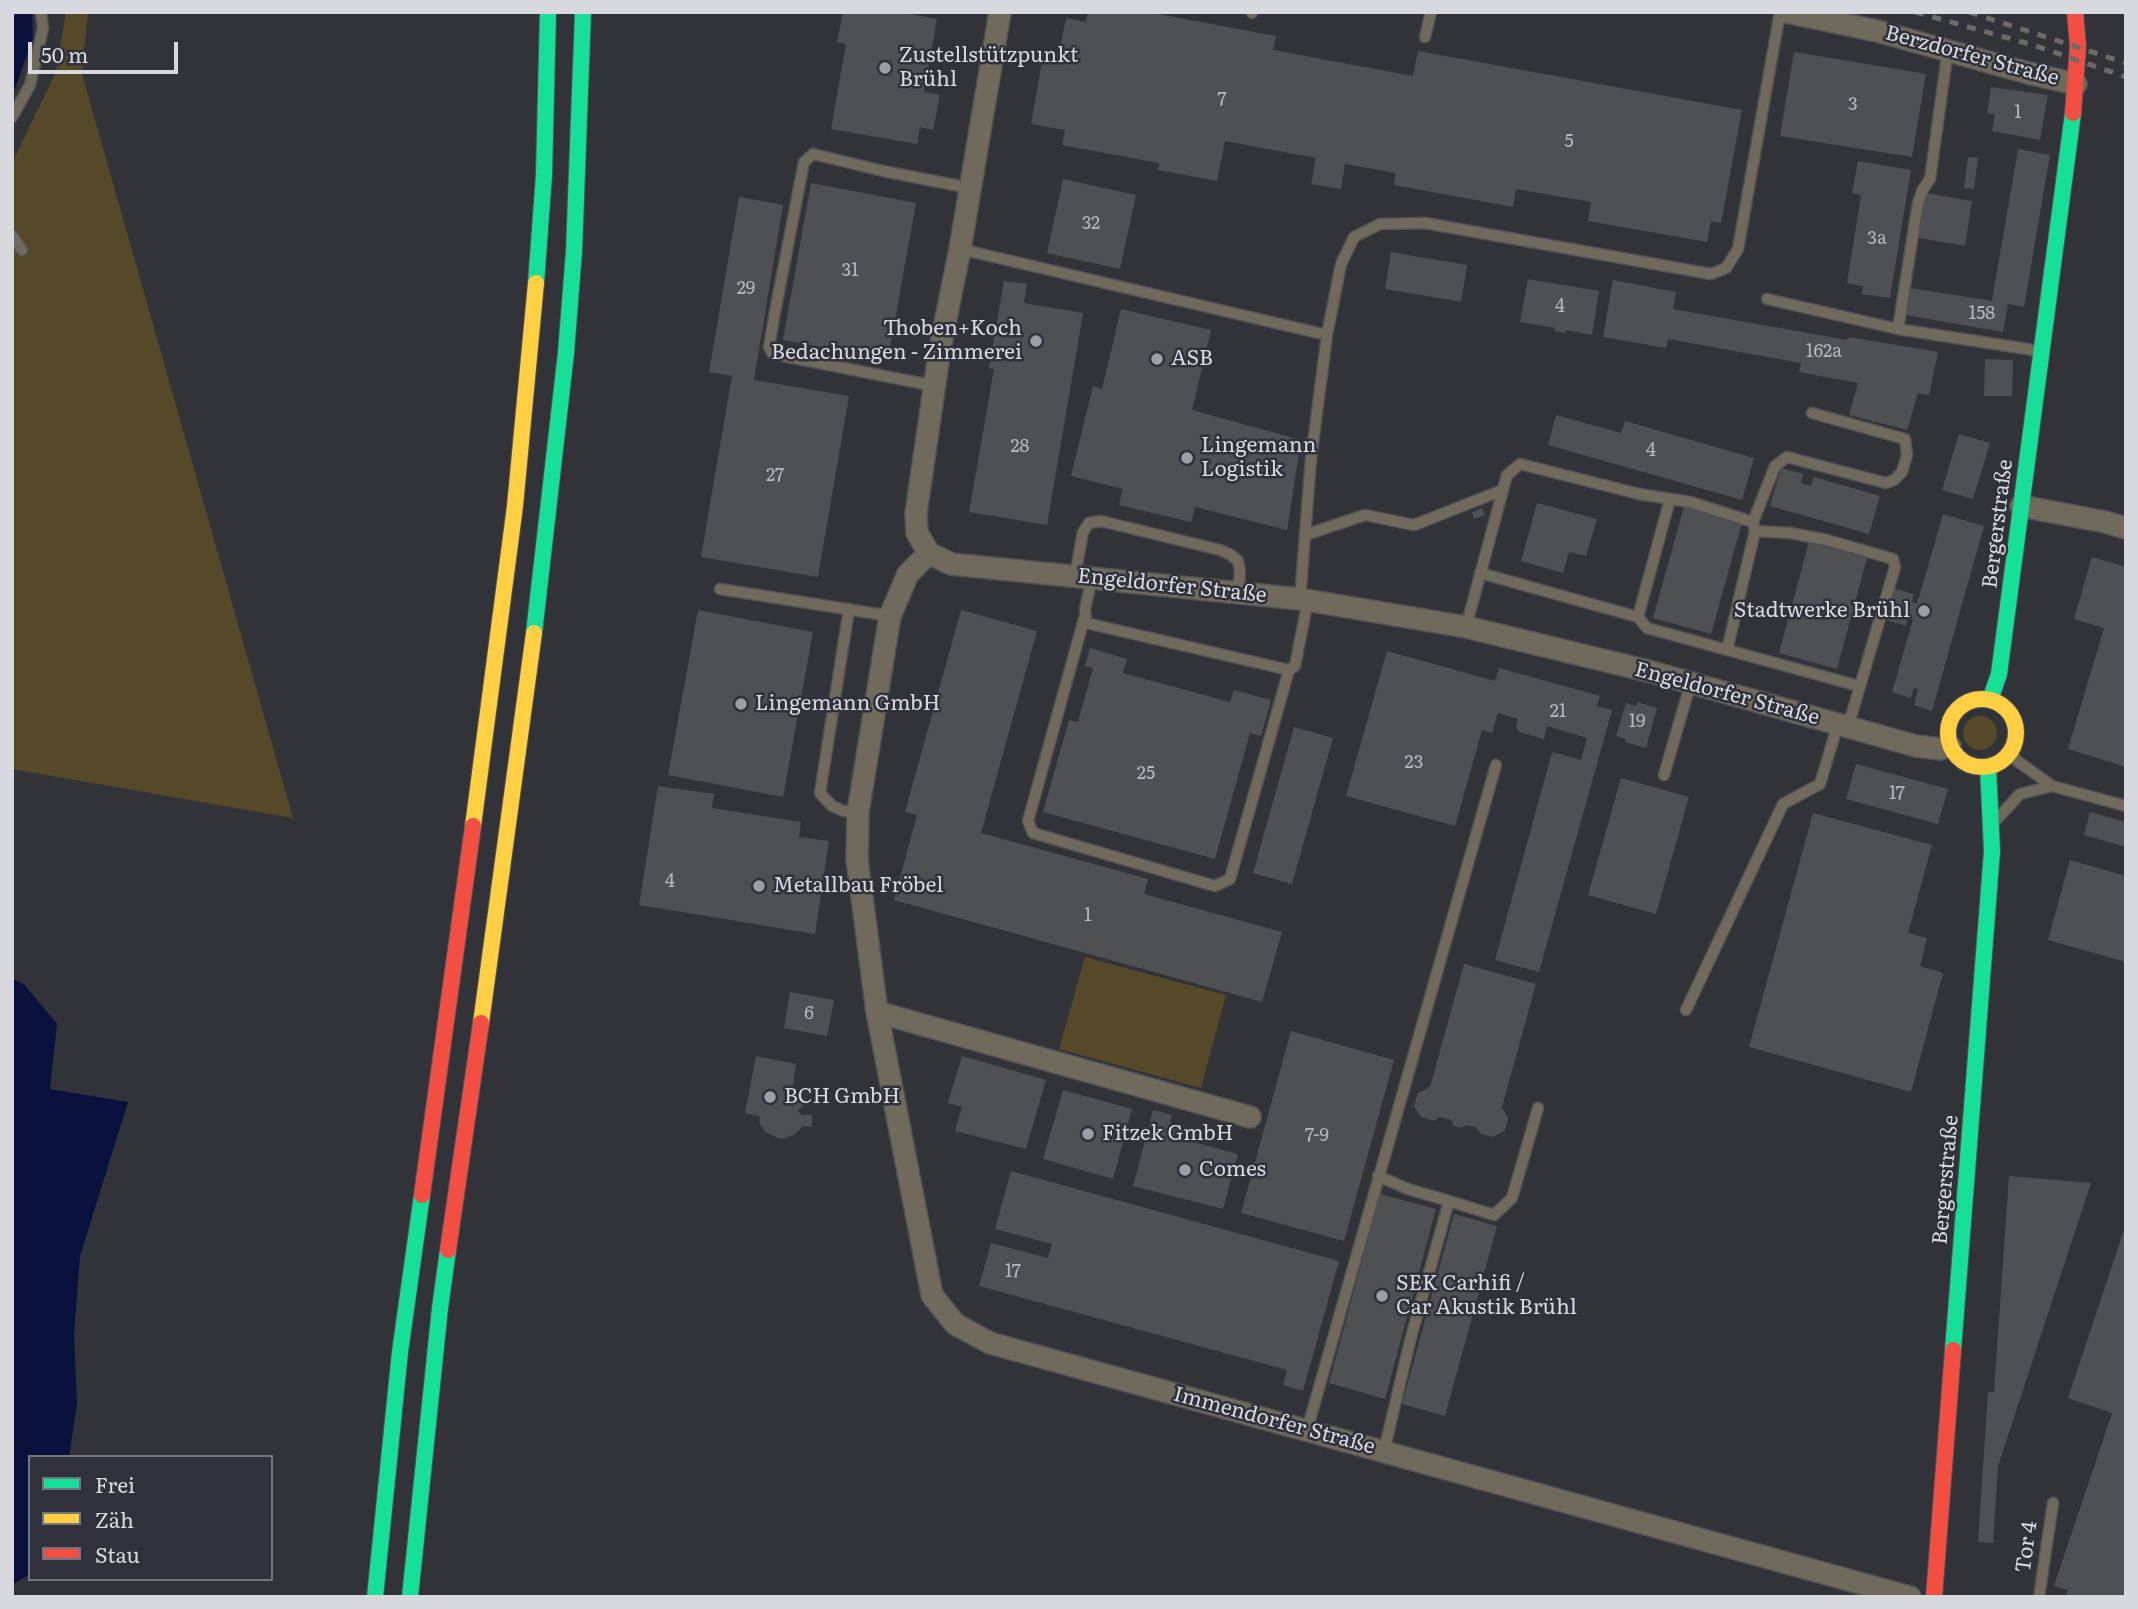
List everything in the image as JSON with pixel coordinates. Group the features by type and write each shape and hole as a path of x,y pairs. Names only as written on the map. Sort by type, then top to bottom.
{"main road":[{"path":"375,1597 400,1352 494,677 517,492 543,188 548,12"},
{"path":"410,1597 440,1308 521,737 550,502 574,251 583,12"},
{"name":"Bergerstraße","path":"1990,700 1999,674 2043,352 2076,84 2078,46 2075,12"},
{"path":"1978,699 1990,700 2002,705 2011,715 2016,727 2016,740 2011,751 1997,764 1988,767 1970,765 1961,761 1950,746 1947,734 1950,722 1956,711 1966,703 1978,699"},
{"name":"Bergerstraße","path":"1934,1597 1982,1003 1992,825 1988,767"}],"street":[{"path":"929,553 917,533 916,513 934,386 1000,12"},
{"name":"Berzdorfer Straße","path":"1786,12 1877,31 2076,84"},
{"path":"2021,506 2126,528"},
{"name":"Engeldorfer Straße","path":"929,553 951,564 1304,599 1466,627 1691,682 1916,746 1940,749 1950,746"},
{"name":"Immendorfer Straße","path":"929,553 908,574 890,616 858,812 858,859 877,1012 932,1295 955,1324 990,1343 1910,1597"},
{"path":"877,1012 1250,1117"}],"lane":[{"path":"12,117 30,85 43,28 41,12"},
{"path":"1426,37 1431,12"},
{"path":"1238,593 1240,571 1238,561 1231,555 1101,521 1089,523 1083,532 1084,620 1028,821 1033,833 1215,886 1230,879 1289,670 1295,666 1304,599 1305,535 1311,460 1327,335 1341,264 1354,237 1380,225 1425,223 1711,274 1726,268 1738,249 1780,12"},
{"path":"1898,329 1918,203 1930,179 1948,49"},
{"path":"934,386 773,354 769,347 775,312 804,162 813,154 970,188"},
{"path":"12,235 22,250"},
{"path":"960,249 1327,335"},
{"path":"1767,299 1898,329 2043,352"},
{"path":"1727,650 1754,527 1775,466 1787,457 1886,483 1902,472 1907,455 1905,439 1812,413"},
{"path":"1466,627 1507,475 1520,464 1639,494 1690,502 1754,527 1827,540 1893,559 1895,567 1859,686 1820,784 1783,804 1686,1010"},
{"path":"1305,535 1365,515 1414,525 1503,490"},
{"path":"1638,617 1670,499"},
{"path":"1480,573 1638,617 1647,628 1859,686"},
{"path":"720,590 890,616"},
{"path":"849,610 820,793 832,806 844,811 858,812"},
{"path":"1084,620 1091,626 1289,670"},
{"path":"1664,775 1691,682"},
{"path":"2011,751 2016,760 2052,786 2126,806"},
{"path":"1307,1430 1496,765"},
{"path":"1992,825 2020,794 2052,786"},
{"path":"1378,1176 1408,1189 1494,1215 1512,1198 1538,1108"},
{"path":"1384,1451 1409,1341 1449,1201"},
{"name":"Tor 4","path":"2039,1597 2053,1503"}],"shaded area":[{"path":"12,12 32,12 33,38 12,97"},
{"path":"66,12 88,12 82,74 293,818 12,769 12,163 56,72"},
{"path":"1980,716 1992,721 1997,733 1992,745 1980,750 1968,745 1963,733 1968,721"},
{"path":"1085,957 1226,995 1201,1088 1059,1049"},
{"path":"12,979 24,984 57,1024 50,1089 128,1102 80,1256 74,1335 77,1404 69,1455 28,1455 28,1575 12,1585"}],"building":[{"name":"Zustellstützpunkt Brühl","path":"843,12 899,12 937,19 924,92 940,95 933,130 920,127 917,144 831,129 846,44 837,42"},
{"path":"1088,12 1147,12 1276,36 1273,50 1413,76 1418,51 1742,110 1721,223 1711,221 1707,242 1588,221 1591,202 1516,189 1513,207 1394,185 1396,173 1345,164 1341,189 1311,184 1316,158 1225,141 1217,181 1158,170 1159,163 1062,145 1065,130 1031,124 1044,50 1059,53 1066,18 1086,22"},
{"path":"1794,52 1926,74 1912,157 1780,136"},
{"path":"1991,87 2048,95 2040,140 1992,131 1995,114 1987,113"},
{"path":"2018,149 2050,155 2024,307 2008,304 2003,332 1906,315 1911,288 1992,301"},
{"path":"1968,157 1978,158 1974,189 1964,188"},
{"path":"1858,161 1911,170 1890,298 1862,294 1863,286 1847,283 1861,195 1852,193"},
{"path":"1063,179 1136,195 1120,269 1047,253"},
{"path":"811,183 916,203 888,359 783,340"},
{"path":"1926,193 1972,201 1965,246 1918,238"},
{"path":"739,197 783,205 754,380 849,396 818,577 701,557 732,376 709,372"},
{"path":"1391,252 1467,265 1461,302 1385,289"},
{"path":"1528,279 1599,291 1592,335 1566,330 1566,333 1554,331 1555,328 1520,322"},
{"path":"1613,280 1676,292 1673,309 1847,340 1849,337 1938,352 1929,395 1918,393 1907,430 1849,415 1858,383 1799,372 1801,363 1668,339 1666,348 1603,337"},
{"path":"1004,281 1027,284 1024,303 1083,313 1047,525 969,512 994,369 989,368"},
{"name":"Lingemann Logistik","path":"1121,309 1211,330 1192,410 1301,440 1287,530 1195,507 1191,522 1119,505 1123,489 1071,476 1093,386 1102,389"},
{"path":"1985,359 2013,360 2012,396 1984,396"},
{"path":"1556,415 1621,433 1625,421 1754,458 1742,500 1548,445"},
{"path":"1959,434 1990,443 1973,499 1942,490"},
{"path":"1781,468 1803,474 1801,483 1811,486 1814,477 1880,496 1869,534 1770,506"},
{"path":"1537,503 1597,519 1586,556 1569,552 1563,573 1521,561"},
{"path":"1684,507 1742,523 1711,634 1653,618"},
{"path":"1482,508 1485,515 1474,519 1472,512"},
{"name":"Stadtwerke Brühl","path":"1943,514 1984,526 1932,711 1914,705 1918,689 1914,688 1911,698 1892,692 1913,620 1907,619 1906,626 1886,620 1895,589 1914,594 1912,602 1917,604"},
{"path":"1809,542 1867,558 1837,669 1779,653"},
{"path":"2092,557 2126,567 2126,767 2068,749 2104,628 2074,619"},
{"name":"Lingemann GmbH","path":"698,610 813,632 783,797 668,775"},
{"path":"961,610 1037,631 981,833 1148,879 1144,894 1282,932 1262,1002 894,900 917,815 905,812"},
{"path":"1090,648 1127,659 1123,673 1230,702 1234,690 1271,700 1261,736 1250,733 1215,859 1043,812 1069,720 1078,722 1093,668 1085,666"},
{"path":"1387,651 1495,681 1499,668 1600,696 1597,706 1612,710 1539,972 1495,960 1551,756 1553,752 1581,760 1587,738 1547,726 1544,739 1519,732 1516,727 1518,719 1498,713 1492,733 1482,730 1455,826 1346,796"},
{"path":"1637,702 1657,708 1646,748 1625,742 1626,739 1616,736 1626,703 1636,706"},
{"path":"1294,727 1333,738 1292,884 1253,873"},
{"path":"1856,764 1948,789 1938,824 1846,799"},
{"path":"1621,778 1689,797 1656,914 1588,895"},
{"name":"Metallbau Fröbel","path":"658,786 714,794 712,808 801,822 799,837 829,841 815,934 639,905"},
{"path":"2090,812 2126,822 2126,847 2084,835"},
{"path":"1813,813 1932,845 1908,933 1927,938 1920,966 1943,973 1911,1092 1749,1047"},
{"path":"2070,860 2126,876 2126,962 2048,940"},
{"path":"1464,964 1536,984 1502,1107 1508,1118 1505,1131 1493,1137 1481,1134 1477,1128 1454,1126 1451,1120 1440,1117 1434,1121 1421,1117 1414,1106 1418,1093 1430,1087"},
{"path":"790,992 834,1000 827,1036 784,1028"},
{"path":"1291,1031 1394,1060 1344,1241 1241,1213"},
{"name":"BCH GmbH","path":"756,1056 796,1064 791,1098 795,1101 801,1096 806,1104 798,1110 801,1115 812,1115 812,1127 803,1126 794,1135 781,1139 765,1132 759,1116 745,1113"},
{"path":"962,1056 1046,1080 1026,1149 955,1131 962,1107 948,1103"},
{"name":"Fitzek GmbH","path":"1063,1090 1132,1109 1113,1179 1043,1159"},
{"name":"Comes","path":"1153,1110 1172,1115 1170,1123 1200,1131 1197,1143 1238,1154 1223,1209 1133,1186"},
{"path":"1011,1171 1339,1261 1303,1391 1283,1385 1287,1370 979,1286 991,1243 1048,1258 1052,1244 995,1229"},
{"path":"2009,1176 2091,1183 1998,1466 1993,1543 1978,1542 1988,1392 1994,1392"},
{"name":"SEK Carhifi / Car Akustik Brühl","path":"1380,1194 1436,1209 1385,1399 1329,1383"},
{"path":"1454,1214 1497,1226 1445,1416 1402,1404"},
{"path":"2125,1227 2126,1597 2066,1597 2068,1590 2054,1586 2112,1413 2068,1398"}],"railway":[{"path":"1915,12 2033,45 2126,77"},
{"path":"1969,12 2126,63"}],"traffic: fast":[{"path":"536,283 544,175 548,12"},
{"path":"534,633 566,353 574,251 583,12"},
{"path":"1990,700 1999,674 2073,113"},
{"path":"1953,1350 1992,851 1988,767"},
{"path":"375,1597 400,1352 422,1195"},
{"path":"410,1597 448,1250"}],"traffic: slow":[{"path":"473,826 515,506 536,283"},
{"path":"481,1023 534,633"},
{"path":"1982,699 1995,702 2006,709 2013,720 2016,733 2013,746 2006,757 1995,764 1982,767 1969,764 1958,757 1951,746 1948,733 1951,720 1958,709 1969,702 1982,699"}],"traffic: jam":[{"path":"2073,113 2078,46 2075,12"},
{"path":"422,1195 473,826"},
{"path":"448,1250 481,1023"},
{"path":"1934,1597 1953,1350"}],"place":[{"name":"Zustellstützpunkt Brühl","path":"885,68"},
{"name":"Thoben+Koch Bedachungen - Zimmerei","path":"1036,341"},
{"name":"ASB","path":"1157,359"},
{"name":"Lingemann Logistik","path":"1187,458"},
{"name":"Stadtwerke Brühl","path":"1924,611"},
{"name":"Lingemann GmbH","path":"741,704"},
{"name":"Metallbau Fröbel","path":"759,886"},
{"name":"BCH GmbH","path":"770,1097"},
{"name":"Fitzek GmbH","path":"1088,1134"},
{"name":"Comes","path":"1185,1170"},
{"name":"SEK Carhifi / Car Akustik Brühl","path":"1382,1296"}]}
